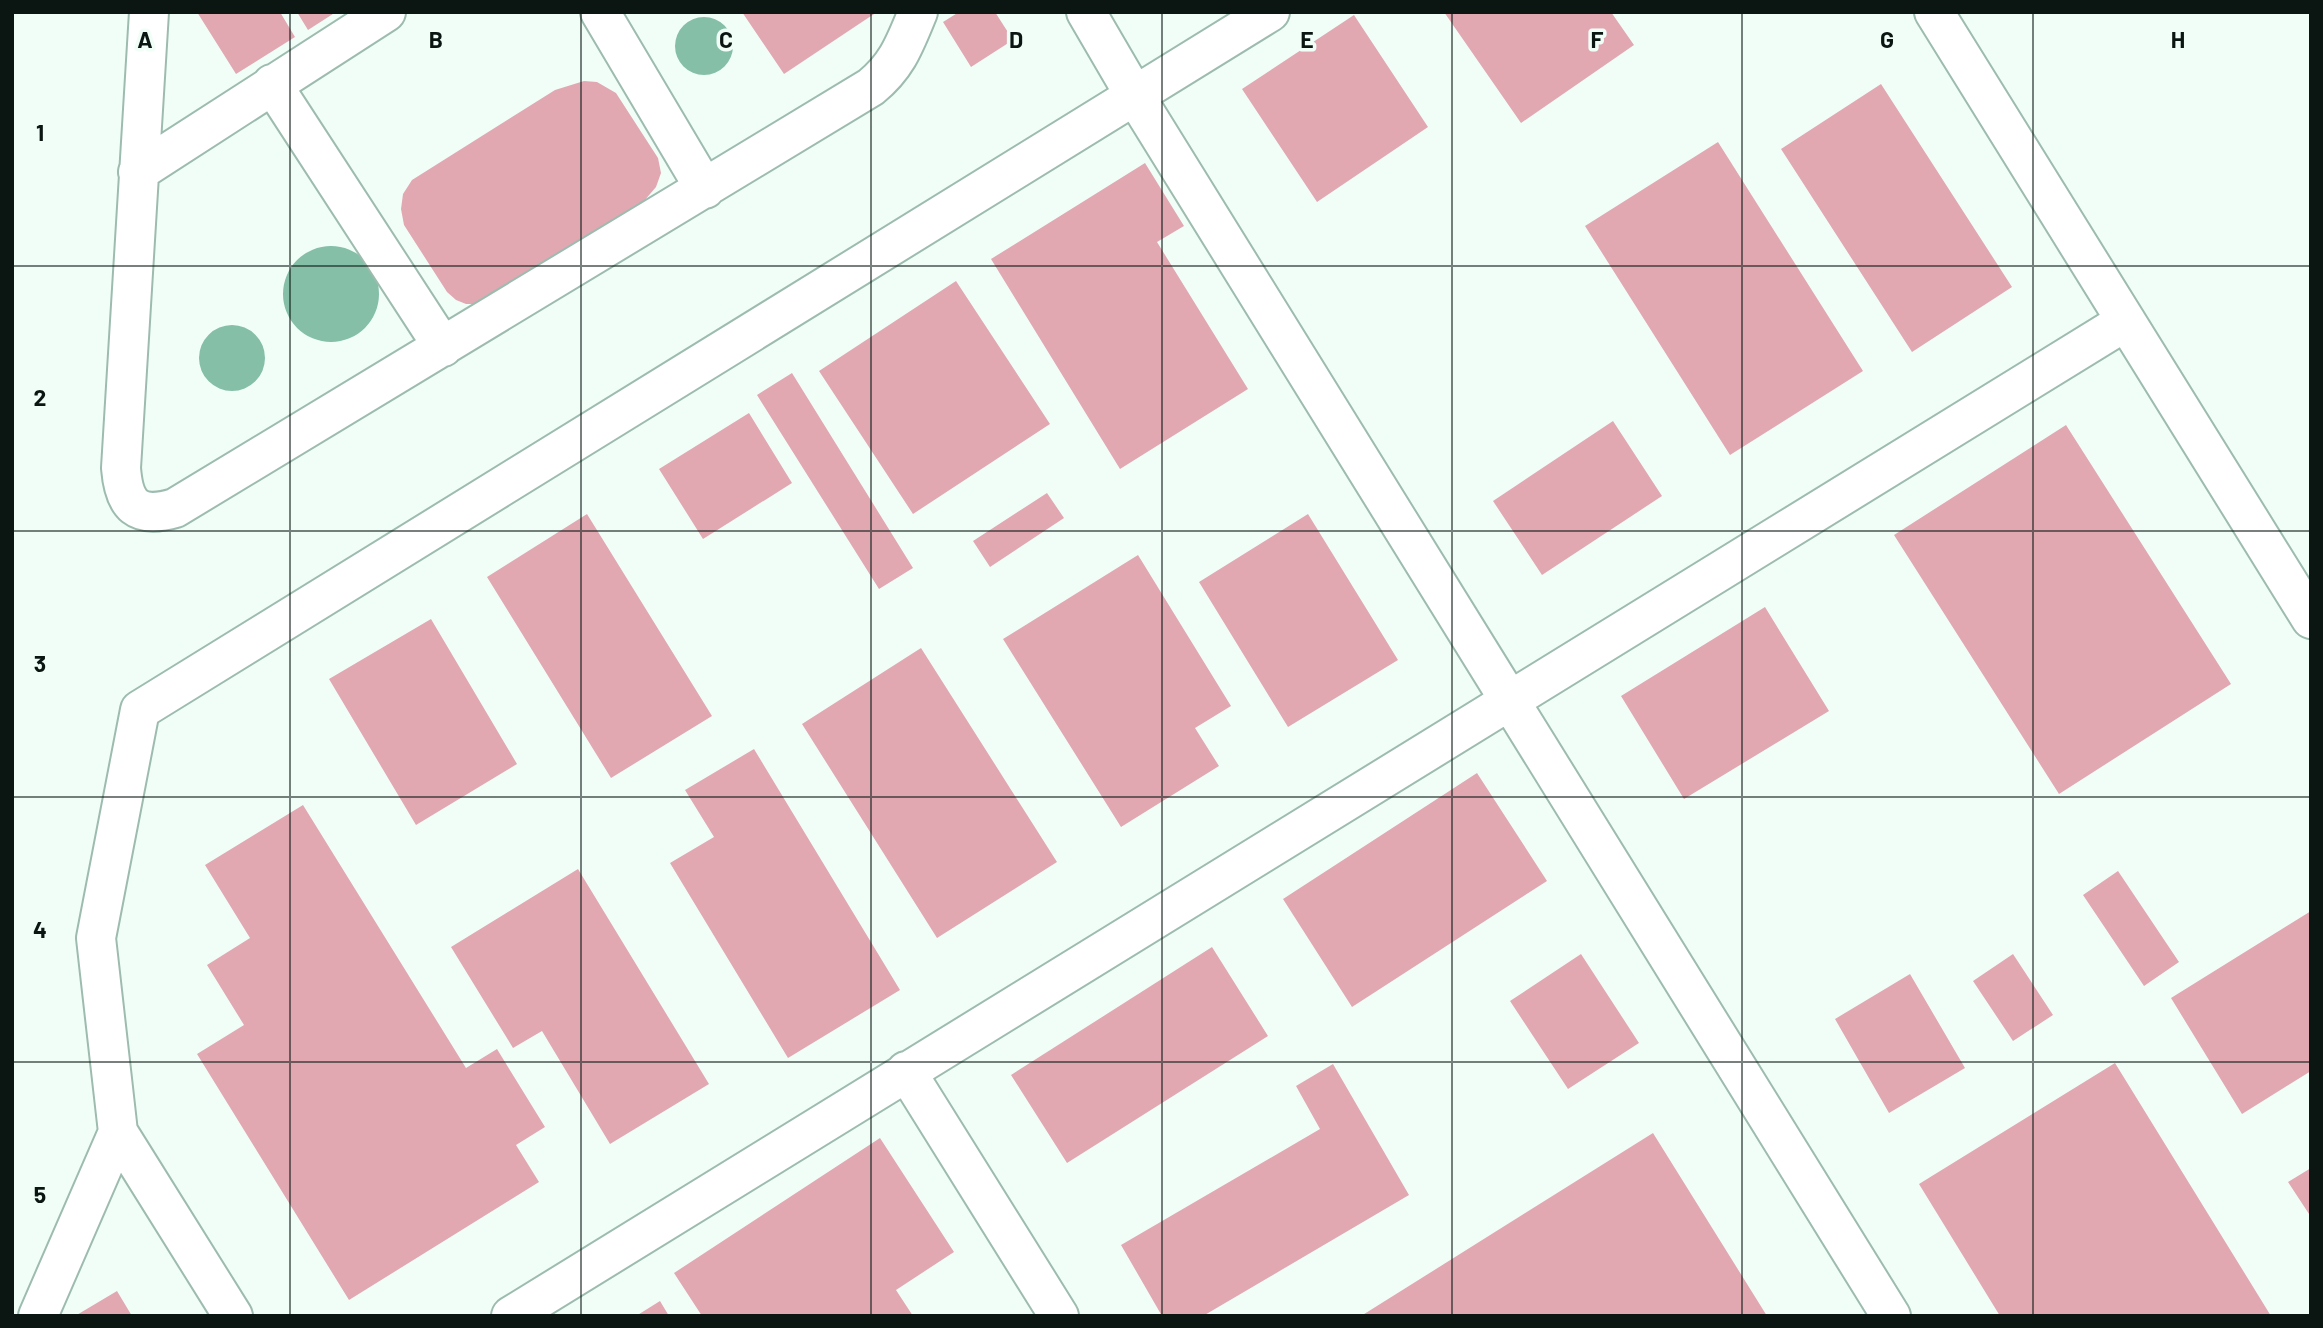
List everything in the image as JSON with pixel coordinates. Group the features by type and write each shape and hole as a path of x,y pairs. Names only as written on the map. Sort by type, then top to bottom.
{"street":[{"path":"149,12 121,468 123,489 136,508 154,514 175,508 871,87 887,74 900,56 918,12"},
{"path":"138,172 386,12"},
{"path":"600,12 705,189"},
{"path":"1086,12 1135,96 1891,1316"},
{"path":"233,1316 118,1132 96,938 141,710 1270,12"},
{"path":"1934,12 2311,619"},
{"path":"272,84 443,347"},
{"path":"511,1316 2126,321"},
{"path":"906,1071 1059,1316"},
{"path":"38,1316 118,1132"}],"shaded area":[{"path":"704,17 715,19 728,30 733,46 731,57 720,70 704,75 693,73 680,62 675,46 677,35 688,22"},
{"path":"331,246 349,250 365,260 375,276 379,294 375,312 365,328 349,338 331,342 313,338 297,328 287,312 283,294 287,276 297,260 313,250"},
{"path":"225,325 239,325 251,330 260,339 265,358 263,371 256,382 239,391 225,391 213,386 204,377 199,365 199,351 204,339 213,330"}],"building":[{"path":"197,12 280,12 295,37 236,74"},
{"path":"297,12 336,12 308,30"},
{"path":"742,12 877,12 784,74"},
{"path":"959,12 995,12 1013,40 971,67 943,22"},
{"path":"1444,12 1611,12 1634,45 1521,123"},
{"path":"1354,15 1428,127 1317,202 1242,89"},
{"path":"584,81 597,82 616,93 658,158 661,173 656,187 644,201 478,304 466,304 456,300 447,292 404,225 401,209 403,194 412,180 555,90"},
{"path":"1881,84 2012,287 1912,352 1781,149"},
{"path":"1718,142 1863,371 1730,455 1585,226"},
{"path":"1145,163 1184,226 1157,242 1248,389 1120,469 991,259"},
{"path":"956,281 1050,424 913,514 819,371"},
{"path":"792,373 913,568 879,589 757,395"},
{"path":"749,413 792,483 703,539 659,469"},
{"path":"1613,421 1662,496 1542,575 1493,501"},
{"path":"2066,425 2231,684 2059,794 1894,535"},
{"path":"1047,493 1064,518 990,567 973,541"},
{"path":"587,514 712,716 611,778 487,577"},
{"path":"1308,514 1398,660 1288,727 1199,582"},
{"path":"1138,555 1231,706 1195,728 1219,766 1121,827 1003,639"},
{"path":"1765,607 1829,711 1684,799 1621,696"},
{"path":"431,619 517,764 416,825 329,679"},
{"path":"921,648 1057,862 937,938 802,724"},
{"path":"754,749 900,990 788,1058 670,863 714,837 685,790"},
{"path":"1477,773 1547,881 1352,1007 1283,899"},
{"path":"303,805 466,1068 497,1049 545,1127 516,1145 539,1182 349,1300 197,1054 244,1025 207,965 250,938 205,865"},
{"path":"578,869 709,1084 610,1144 542,1031 513,1048 451,947"},
{"path":"2118,871 2179,962 2144,986 2083,895"},
{"path":"2311,911 2311,1071 2242,1114 2171,998"},
{"path":"1212,947 1268,1036 1067,1163 1011,1075"},
{"path":"1581,954 1639,1043 1568,1089 1510,1001"},
{"path":"2013,954 2053,1015 2013,1041 1973,981"},
{"path":"1910,974 1965,1068 1889,1113 1835,1019"},
{"path":"2115,1063 2271,1316 2000,1316 1919,1184"},
{"path":"1333,1064 1409,1195 1203,1316 1162,1316 1121,1245 1320,1129 1296,1086"},
{"path":"1653,1133 1767,1316 1361,1316"},
{"path":"880,1138 954,1252 896,1290 913,1316 702,1316 674,1273"},
{"path":"2311,1168 2311,1217 2288,1182"},
{"path":"117,1291 132,1316 75,1316"},
{"path":"660,1301 669,1316 636,1316"}]}
